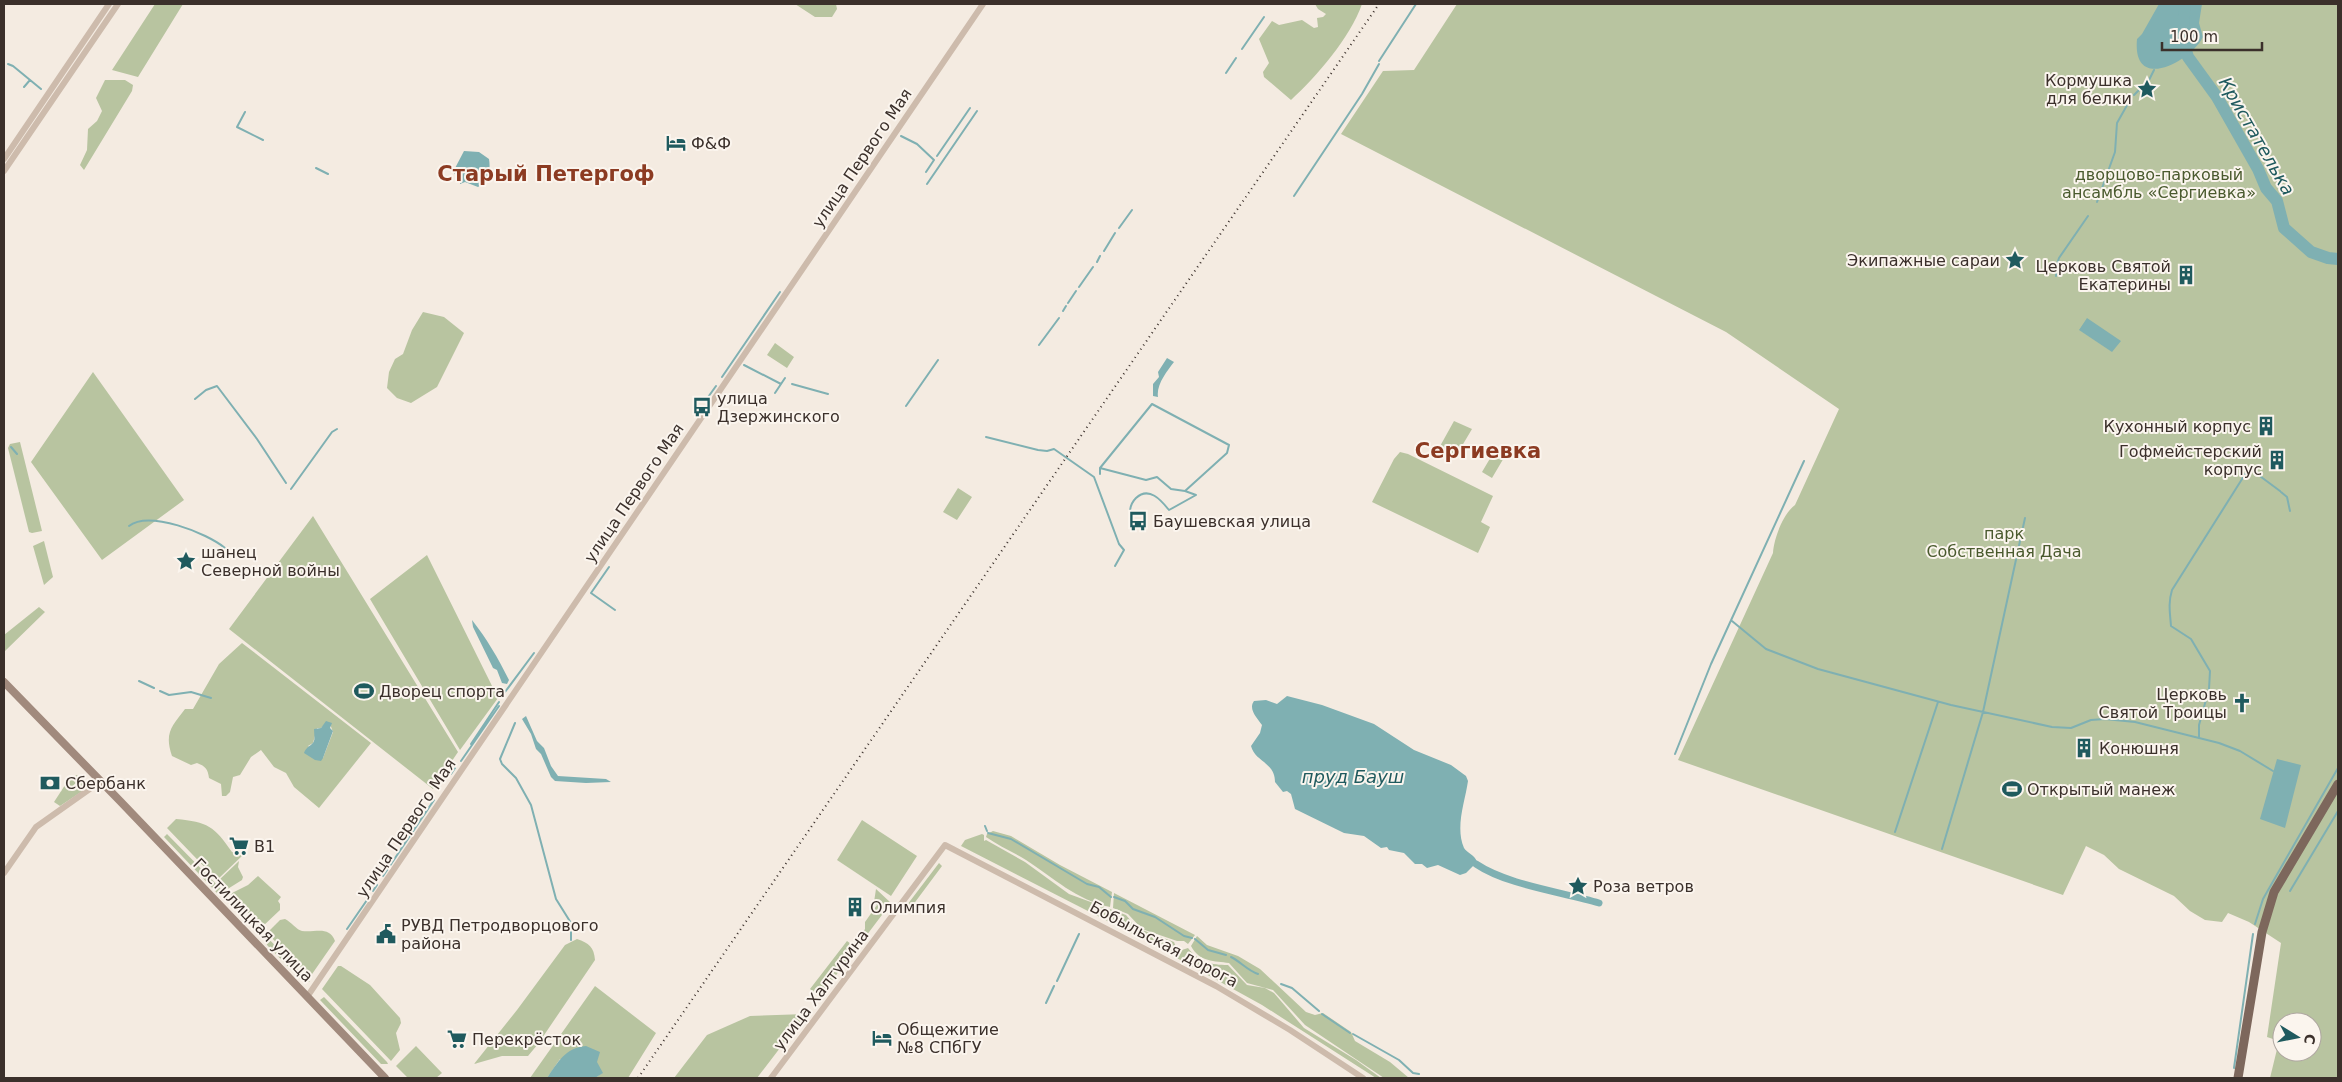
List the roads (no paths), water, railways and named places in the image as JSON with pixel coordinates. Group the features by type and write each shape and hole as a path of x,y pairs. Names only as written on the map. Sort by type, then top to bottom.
{"main road":[{"name":"Гостилицкая улица","path":"4,682 385,1078"},
{"path":"2238,1078 2262,932 2268,909 2278,885 2338,784"}],"street":[{"path":"4,159 109,4"},
{"path":"4,171 118,4"},
{"name":"улица Первого Мая","path":"307,997 984,4"},
{"path":"4,873 36,827 91,790 101,781"},
{"name":"улица Халтурина","path":"771,1078 945,845"},
{"name":"Бобыльская дорога","path":"945,845 1216,986 1297,1034 1363,1078"}],"water":[{"path":"2159,4 2202,4 2199,23 2203,37 2196,46 2175,63 2163,68 2152,69 2143,65 2138,55 2137,39 2142,34"},
{"path":"464,151 479,152 489,159 488,175 478,187 465,182 460,184 460,180 453,172"},
{"path":"2087,318 2121,341 2112,352 2079,330"},
{"path":"1167,358 1174,362 1160,383 1158,397 1153,396 1153,384 1159,377 1158,372"},
{"path":"472,620 501,664 509,680 507,684 502,683 497,670 493,668 473,627"},
{"name":"пруд Бауш","path":"1287,696 1322,705 1374,724 1414,750 1451,765 1466,776 1468,781 1462,814 1461,840 1464,848 1477,862 1466,873 1460,875 1438,865 1427,868 1422,864 1415,864 1404,853 1389,850 1387,847 1381,848 1364,836 1344,833 1295,809 1291,794 1287,791 1283,792 1275,782 1272,770 1256,756 1251,746 1260,733 1262,725 1252,707 1254,701 1266,700 1277,704"},
{"path":"526,716 537,741 544,748 551,766 558,776 606,779 611,782 555,781 551,777 541,754 536,749 531,734 522,719"},
{"path":"326,721 332,723 330,728 333,731 323,758 321,761 315,760 304,753 314,741 314,729 321,728"},
{"path":"2277,759 2301,765 2285,828 2260,819"},
{"path":"586,1046 600,1052 597,1062 603,1073 595,1078 547,1078 567,1053"}],"waterway":[{"path":"1379,61 1416,4"},
{"name":"Кристателька","path":"2185,4 2182,39 2188,57 2217,97 2258,169 2266,188 2277,201 2284,228 2311,252 2328,258 2338,259"},
{"path":"1242,49 1264,17"},
{"path":"1226,73 1236,58"},
{"path":"8,64 41,89"},
{"path":"1294,196 1362,94 1379,64"},
{"path":"2148,82 2154,70"},
{"path":"24,87 30,80"},
{"path":"2134,95 2141,88"},
{"path":"2097,202 2115,152 2117,123 2130,100"},
{"path":"937,156 970,108"},
{"path":"927,184 977,111"},
{"path":"245,112 237,127 263,140"},
{"path":"901,136 917,144 934,160 926,172"},
{"path":"316,168 328,174"},
{"path":"1119,228 1132,210"},
{"path":"2056,276 2059,258 2088,216"},
{"path":"1104,251 1115,233"},
{"path":"1097,262 1100,256"},
{"path":"1079,287 1093,267"},
{"path":"1068,303 1076,291"},
{"path":"722,377 780,292"},
{"path":"1063,311 1066,306"},
{"path":"1039,345 1059,318"},
{"path":"906,406 938,360"},
{"path":"744,365 781,384"},
{"path":"775,393 785,378"},
{"path":"792,384 828,394"},
{"path":"195,399 206,390 217,386 257,439 286,483"},
{"path":"706,400 716,386"},
{"path":"1100,468 1152,404 1229,445 1227,453 1185,491 1171,489 1157,477 1146,480 1100,468 1100,474"},
{"path":"291,489 332,432 337,429"},
{"path":"986,437 1038,450 1047,451 1054,449 1094,477 1119,544 1124,550 1115,566"},
{"path":"11,447 17,454"},
{"path":"1675,754 1711,664 1804,461"},
{"path":"2199,737 2199,725 2209,689 2210,671 2191,639 2171,626 2170,604 2172,590 2249,468 2280,491"},
{"path":"1130,512 1132,503 1136,498 1146,493 1154,496 1169,510 1196,495 1185,491"},
{"path":"2281,492 2287,497 2290,511"},
{"path":"1942,849 1983,712 2025,518"},
{"path":"129,526 138,522 150,521 178,525 205,536 225,548"},
{"path":"609,567 591,593 615,610"},
{"path":"1732,621 1766,649 1818,669 1951,705 2052,727 2071,728 2091,720 2105,719 2135,722 2219,743 2240,751 2273,771"},
{"path":"505,692 534,653"},
{"path":"139,681 154,688"},
{"path":"160,691 169,695 191,692 211,698"},
{"path":"471,744 499,702"},
{"path":"1895,832 1938,702"},
{"path":"461,761 499,706"},
{"path":"515,723 500,759 502,764 516,778 531,805 556,899 571,923 571,940"},
{"path":"451,774 455,768"},
{"path":"2255,924 2263,899 2338,768"},
{"path":"383,876 434,800"},
{"path":"2290,891 2338,811"},
{"path":"985,826 987,831"},
{"path":"988,833 1011,839 1087,884 1099,887 1111,897"},
{"path":"1476,864 1519,883 1599,903"},
{"path":"373,891 377,885"},
{"path":"1114,897 1125,901 1133,909 1155,917 1184,936 1192,938"},
{"path":"347,929 367,900"},
{"path":"1057,981 1079,934"},
{"path":"2234,1068 2253,934"},
{"path":"1195,939 1208,950 1226,955"},
{"path":"1231,957 1258,974"},
{"path":"1281,984 1292,988 1319,1011"},
{"path":"1046,1003 1054,986"},
{"path":"1322,1014 1350,1033"},
{"path":"1353,1034 1399,1060 1413,1073 1419,1074"}],"railway":[{"path":"638,1078 1379,4"}],"place":[{"name":"Кормушка для белки","path":"2147,89"},
{"name":"Ф&Ф","path":"676,143"},
{"name":"Экипажные сараи","path":"2015,260"},
{"name":"Церковь Святой Екатерины","path":"2186,275"},
{"name":"улица Дзержинского","path":"702,407"},
{"name":"Кухонный корпус","path":"2266,426"},
{"name":"Гофмейстерский корпус","path":"2277,460"},
{"name":"Баушевская улица","path":"1138,521"},
{"name":"шанец Северной войны","path":"186,561"},
{"name":"Дворец спорта","path":"364,691"},
{"name":"Церковь Святой Троицы","path":"2242,703"},
{"name":"Конюшня","path":"2084,748"},
{"name":"Сбербанк","path":"50,783"},
{"name":"Открытый манеж","path":"2012,789"},
{"name":"В1","path":"239,846"},
{"name":"Роза ветров","path":"1578,886"},
{"name":"Олимпия","path":"855,907"},
{"name":"РУВД Петродворцового района","path":"386,934"},
{"name":"Общежитие №8 СПбГУ","path":"882,1038"},
{"name":"Перекрёсток","path":"457,1039"}],"district":[{"name":"Старый Петергоф","path":"546,174"},
{"name":"Сергиевка","path":"1478,451"}],"park label":[{"name":"дворцово-парковый ансамбль «Сергиевка»","path":"2159,183"},
{"name":"парк Собственная Дача","path":"2004,542"}]}
